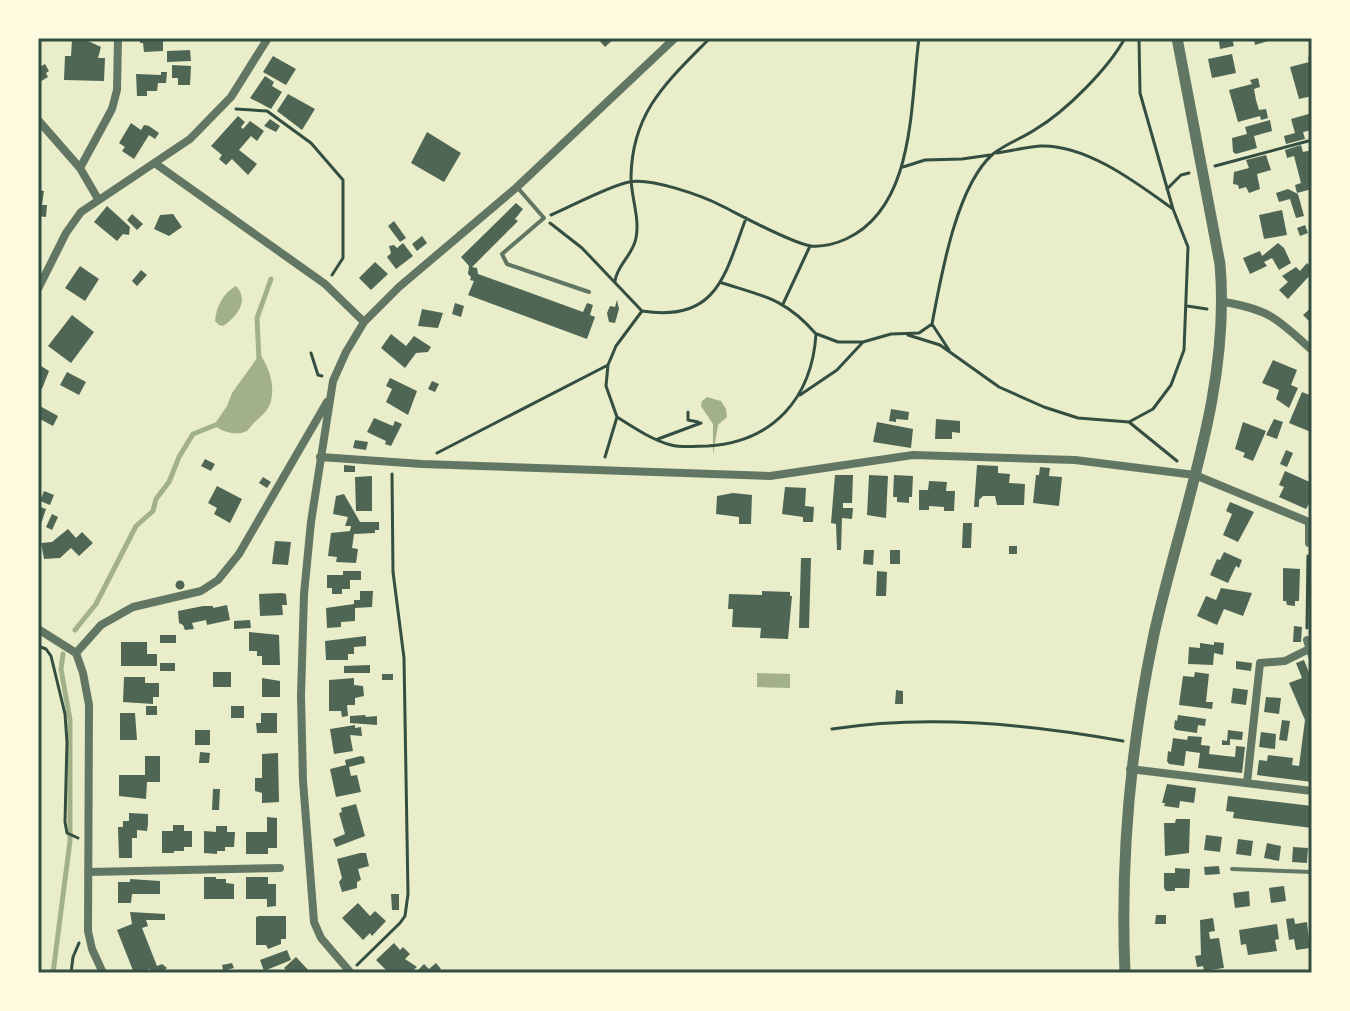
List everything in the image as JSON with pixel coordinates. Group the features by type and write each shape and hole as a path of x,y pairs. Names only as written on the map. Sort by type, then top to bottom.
{"street":[{"path":"80,168 112,109 117,81 118,38"},
{"path":"38,289 73,222 98,199 190,139 231,97 268,38"},
{"path":"350,972 321,938 314,922 303,781 301,696 304,594 320,457 333,381 364,322 399,287 517,187 675,38"},
{"path":"1125,973 1124,838 1130,769 1154,634 1213,396 1223,306 1220,264 1177,38"},
{"path":"38,120 80,168 98,199"},
{"path":"156,164 325,284 364,322"},
{"path":"1223,306 1255,307 1274,316 1312,350"},
{"path":"76,653 101,625 133,607 201,591 218,580 239,554 329,397"},
{"path":"320,457 594,471 780,475 924,455 1075,460 1195,475 1309,522 1309,543"},
{"path":"38,629 76,653 83,673 89,705 88,931 103,973"},
{"path":"1247,783 1260,663 1285,661 1309,648"},
{"path":"1130,769 1312,791"},
{"path":"88,872 280,868"}],"lane":[{"path":"517,187 544,218 502,254 507,264 589,292"},
{"path":"1232,869 1312,872"}],"path":[{"path":"615,281 616,273 633,248 637,235 631,181 635,141 646,111 662,87 710,38"},
{"path":"746,218 722,283 689,309 664,314 642,311 582,248 544,218 631,181 671,187 704,197 810,246 832,245 867,226 887,204 902,167 919,38"},
{"path":"722,283 783,304 797,312 816,334 838,342 863,342 891,334 919,333 932,324 945,258 962,205 976,178 993,154 1039,127 1104,70 1125,38"},
{"path":"908,335 949,350 999,387 1078,418 1129,422 1153,409 1171,385 1184,350 1188,247 1173,209 1140,93 1139,38"},
{"path":"220,108 267,111 311,143 343,180 343,258 325,284"},
{"path":"1167,189 1181,175 1312,140"},
{"path":"902,167 925,160 962,159 1042,146 1099,161 1125,175 1173,209"},
{"path":"783,304 810,246"},
{"path":"1186,306 1223,306"},
{"path":"594,471 608,452 617,417 606,386 608,365 616,346 642,311"},
{"path":"932,324 949,350"},
{"path":"617,417 671,445 718,445 756,436 779,419 797,397 814,357 816,334"},
{"path":"797,397 837,370 863,342"},
{"path":"311,353 318,375 333,381"},
{"path":"428,458 608,365"},
{"path":"658,439 700,423 688,420 688,412"},
{"path":"1129,422 1195,475"},
{"path":"350,972 400,923 407,907 404,658 393,572 392,463"},
{"path":"1309,543 1309,648"},
{"path":"38,646 46,649 51,656 65,714 67,833 75,836"},
{"path":"832,729 904,721 1063,730 1134,743"},
{"path":"71,973 73,957 88,931"}],"shaded area":[{"path":"236,286 242,297 240,308 228,322 219,325 215,321 219,305"},
{"path":"260,354 272,382 268,407 245,432 221,430 214,425"},
{"path":"707,397 721,401 727,417 718,425 713,455 713,424 701,406"},
{"path":"757,673 790,674 790,688 757,687"}],"building":[{"path":"140,38 168,38 168,41 163,41 163,51 144,52"},
{"path":"597,38 615,38 605,47"},
{"path":"1254,38 1268,38 1268,41 1255,45"},
{"path":"1232,39 1234,46 1220,49 1219,41"},
{"path":"72,40 86,40 101,47 98,58 105,58 104,81 64,80 65,56 71,56"},
{"path":"190,50 191,61 167,62 167,51"},
{"path":"1232,54 1236,73 1212,78 1208,59"},
{"path":"273,56 296,69 286,85 263,72"},
{"path":"1312,56 1312,96 1299,99 1290,67 1309,62 1308,57"},
{"path":"45,64 48,77 38,83 38,68"},
{"path":"172,65 191,66 190,85 178,85 178,78 172,78"},
{"path":"161,72 167,72 166,83 158,83 157,91 147,91 147,96 137,96 136,74 161,75"},
{"path":"265,76 274,82 272,86 282,92 271,109 250,98"},
{"path":"1258,78 1260,87 1254,89 1256,100 1259,110 1266,109 1268,118 1261,120 1260,116 1238,122 1229,90 1252,84 1250,80"},
{"path":"288,94 315,109 302,130 277,111"},
{"path":"1312,113 1312,130 1303,132 1305,139 1286,144 1284,136 1295,133 1291,119"},
{"path":"238,116 245,122 241,127 243,129 250,121 264,131 257,141 251,136 239,150 257,164 248,175 232,159 226,165 219,159 222,155 211,146"},
{"path":"270,119 280,126 276,132 264,126"},
{"path":"1270,120 1272,131 1254,136 1257,148 1236,154 1233,152 1232,138 1247,134 1245,127"},
{"path":"131,123 141,130 144,125 149,126 159,133 155,139 149,135 134,159 122,151 125,147 119,143"},
{"path":"427,132 461,153 444,182 411,163"},
{"path":"1301,145 1303,152 1312,150 1312,189 1297,193 1295,185 1301,183 1294,156 1287,158 1285,150"},
{"path":"1266,155 1271,170 1257,174 1260,189 1249,193 1246,187 1239,189 1238,185 1233,184 1234,172 1249,168 1246,160"},
{"path":"1288,189 1298,194 1304,216 1296,218 1290,199 1279,202 1276,193"},
{"path":"38,190 44,191 42,205 47,205 46,217 38,216"},
{"path":"516,203 523,209 515,219 518,221 472,267 477,268 478,274 583,312 587,303 593,305 590,315 595,317 587,339 468,295 474,281 470,280 469,266 461,257"},
{"path":"107,206 130,227 129,235 123,234 117,241 94,222"},
{"path":"1282,210 1287,235 1264,239 1259,215"},
{"path":"132,214 143,224 137,230 127,220"},
{"path":"173,214 182,227 169,236 154,229 160,215"},
{"path":"394,221 406,238 400,242 388,226"},
{"path":"1305,225 1308,233 1300,236 1297,228"},
{"path":"422,236 427,243 417,251 412,244"},
{"path":"403,243 413,256 396,269 387,257 391,253 389,246 397,248"},
{"path":"1278,243 1291,263 1279,270 1272,258 1264,262 1267,266 1250,274 1243,258 1260,251 1262,256"},
{"path":"375,262 388,274 371,290 359,278"},
{"path":"1307,263 1312,273 1288,299 1279,290 1288,282 1282,276 1296,267 1300,271"},
{"path":"80,266 99,279 85,301 65,288"},
{"path":"141,270 147,275 137,286 132,281"},
{"path":"617,300 619,309 615,323 609,322 607,313 610,306 615,307"},
{"path":"455,303 464,306 461,317 452,314"},
{"path":"1312,307 1312,324 1303,315"},
{"path":"422,309 443,313 438,328 418,326"},
{"path":"72,315 94,332 71,363 48,346"},
{"path":"391,334 406,346 414,336 431,347 428,352 416,353 405,368 381,348"},
{"path":"1273,360 1297,370 1291,385 1298,388 1289,408 1276,399 1279,390 1262,383"},
{"path":"38,364 49,371 42,389 38,387"},
{"path":"67,372 86,382 79,395 60,385"},
{"path":"390,378 417,391 408,415 386,402 392,389 386,386"},
{"path":"432,381 439,384 435,392 428,389"},
{"path":"1302,392 1312,396 1311,432 1289,423"},
{"path":"38,405 58,416 53,426 38,418"},
{"path":"891,409 909,412 908,420 889,421"},
{"path":"374,418 393,426 395,421 402,424 391,446 367,432"},
{"path":"936,419 960,421 960,433 952,432 952,439 935,439"},
{"path":"1274,419 1283,422 1277,439 1266,435"},
{"path":"877,422 913,429 911,448 873,442"},
{"path":"1243,422 1266,431 1253,461 1235,449"},
{"path":"355,440 368,442 366,450 353,448"},
{"path":"1286,450 1293,453 1287,467 1280,464"},
{"path":"205,459 215,464 211,471 201,466"},
{"path":"344,465 355,466 355,472 344,472"},
{"path":"977,465 998,466 998,473 1010,474 1009,483 1025,484 1024,505 997,505 995,496 983,496 979,507 974,507"},
{"path":"1040,467 1050,468 1049,476 1062,477 1059,506 1033,503"},
{"path":"1285,471 1312,483 1312,499 1306,509 1279,497 1284,487 1279,485"},
{"path":"835,475 853,475 852,503 843,503 843,508 853,508 852,519 842,518 841,550 837,550 836,524 831,523"},
{"path":"869,475 888,476 886,518 867,515"},
{"path":"894,475 913,476 909,503 897,502 897,497 893,497"},
{"path":"372,476 372,511 356,511 355,477"},
{"path":"263,477 271,482 267,488 259,483"},
{"path":"929,481 947,482 946,491 955,491 954,511 929,506 929,510 919,510 919,490 928,490"},
{"path":"217,486 242,499 230,523 214,514 217,508 208,503"},
{"path":"785,487 806,488 805,506 814,507 813,522 803,522 803,517 782,514"},
{"path":"44,491 54,495 50,505 40,501"},
{"path":"733,493 752,495 751,524 739,524 739,517 716,514 717,496"},
{"path":"344,494 360,522 379,522 379,530 375,533 354,534 352,548 358,549 356,563 336,562 337,557 328,556 331,533 350,531 351,526 345,526 348,517 333,514 336,496"},
{"path":"1230,502 1254,512 1238,542 1223,535 1232,514 1226,511"},
{"path":"38,506 46,509 38,533"},
{"path":"52,514 58,517 52,530 46,527"},
{"path":"963,523 972,523 971,548 962,548"},
{"path":"68,529 76,538 82,532 93,543 79,556 71,548 60,558 44,559 41,543 52,542"},
{"path":"275,541 291,542 288,565 272,564"},
{"path":"1009,546 1017,546 1017,554 1009,554"},
{"path":"864,550 874,550 873,565 863,564"},
{"path":"890,550 900,550 900,564 890,564"},
{"path":"1224,552 1242,560 1228,583 1210,575"},
{"path":"801,558 811,558 809,628 799,628"},
{"path":"1283,568 1300,569 1299,601 1295,601 1295,606 1283,601"},
{"path":"343,571 361,571 361,580 350,580 350,589 342,589 342,594 332,594 332,588 327,588 327,575 343,575"},
{"path":"877,571 887,572 886,596 876,596"},
{"path":"180,580 185,585 180,590 175,585"},
{"path":"1221,588 1252,593 1243,616 1224,609 1217,625 1197,616 1206,596 1216,600"},
{"path":"360,591 373,591 372,607 355,608 355,621 341,622 341,627 327,628 326,608 354,604 354,600 360,600"},
{"path":"762,591 790,592 788,639 760,638 761,628 732,627 733,609 728,609 729,594 762,595"},
{"path":"259,594 286,594 287,605 282,605 283,615 260,616"},
{"path":"227,605 230,620 207,625 206,620 192,623 194,629 185,630 179,623 178,611"},
{"path":"250,620 251,628 234,629 234,621"},
{"path":"1294,626 1302,627 1301,642 1293,642"},
{"path":"249,632 279,635 280,665 262,665 262,656 257,656 257,651 249,651"},
{"path":"160,635 176,635 176,643 160,643"},
{"path":"366,636 366,646 354,647 354,654 348,654 348,660 326,660 325,641"},
{"path":"121,642 147,642 147,654 157,654 157,666 121,666"},
{"path":"1214,642 1224,643 1223,655 1214,653 1213,665 1188,664 1189,647 1200,648 1200,643 1214,645"},
{"path":"1304,660 1312,680 1312,782 1257,775 1259,760 1267,761 1268,755 1293,758 1292,765 1299,766 1305,720 1289,683 1302,678 1296,663"},
{"path":"1236,661 1252,663 1251,671 1236,669"},
{"path":"160,663 175,663 175,671 160,671"},
{"path":"370,665 370,673 344,673 344,666"},
{"path":"213,672 231,672 231,687 213,687"},
{"path":"1195,672 1209,674 1206,702 1213,702 1212,709 1179,705 1183,676 1194,677"},
{"path":"382,674 393,674 393,680 382,680"},
{"path":"124,677 145,677 145,683 159,683 159,697 153,697 153,704 123,702"},
{"path":"262,678 280,681 280,697 262,697"},
{"path":"354,678 354,685 363,686 364,696 355,698 355,705 347,705 348,716 342,717 341,711 329,711 329,680"},
{"path":"1233,688 1248,690 1246,705 1231,703"},
{"path":"896,690 903,691 903,704 895,704"},
{"path":"1266,697 1281,698 1279,714 1264,712"},
{"path":"146,706 157,706 157,715 146,715"},
{"path":"231,706 244,706 244,718 231,718"},
{"path":"120,713 135,713 137,740 120,740"},
{"path":"261,713 277,713 277,733 257,733 256,723 261,723"},
{"path":"1178,715 1206,719 1205,726 1198,725 1197,733 1176,730"},
{"path":"350,716 377,716 377,725 350,723"},
{"path":"1282,720 1290,721 1287,741 1279,740"},
{"path":"355,725 355,728 361,727 362,736 350,735 353,751 334,754 330,729"},
{"path":"195,730 210,730 210,745 195,745"},
{"path":"1228,730 1243,732 1242,740 1230,739 1230,745 1222,745 1222,740 1227,741"},
{"path":"1261,732 1276,734 1275,749 1259,747"},
{"path":"1188,736 1202,737 1201,745 1210,746 1209,754 1235,757 1236,746 1245,747 1242,773 1198,768 1200,753 1186,751 1184,766 1169,764 1168,751 1171,752 1173,738 1187,740"},
{"path":"200,752 210,753 209,763 199,763"},
{"path":"278,753 279,802 262,803 262,793 255,791 255,778 262,778 262,754"},
{"path":"145,756 160,756 160,782 147,782 146,799 119,796 119,775 145,775"},
{"path":"361,756 365,763 349,767 351,776 357,775 361,792 336,797 330,769 346,765 345,760"},
{"path":"1167,784 1196,788 1194,803 1180,801 1179,808 1164,806"},
{"path":"213,789 220,789 219,810 212,810"},
{"path":"1228,796 1312,806 1312,828 1233,818 1234,812 1226,811"},
{"path":"356,804 365,836 336,847 333,839 345,834 339,813 342,812 341,808"},
{"path":"129,813 148,814 147,831 137,830 137,838 132,838 132,858 119,858 118,827 123,827 123,821 129,821"},
{"path":"267,817 277,818 277,848 268,848 268,854 246,854 246,832 267,832"},
{"path":"1176,819 1190,819 1189,853 1165,856 1164,823 1175,823"},
{"path":"173,825 184,825 184,831 192,831 192,847 162,853 162,831 173,831"},
{"path":"216,826 227,826 227,832 235,832 234,847 225,847 225,851 217,851 217,854 204,853 204,831 216,832"},
{"path":"1206,835 1222,837 1220,852 1204,850"},
{"path":"1238,839 1253,841 1251,856 1236,854"},
{"path":"1267,843 1281,846 1279,861 1264,858"},
{"path":"1293,847 1308,848 1307,863 1292,862"},
{"path":"366,853 369,866 358,869 361,880 357,882 357,888 342,892 337,859"},
{"path":"1219,866 1220,874 1205,875 1204,867"},
{"path":"1175,868 1190,869 1189,888 1166,891 1164,873 1175,873"},
{"path":"204,877 226,879 226,883 234,884 234,899 204,899"},
{"path":"246,877 268,877 268,884 276,884 276,906 267,907 267,899 246,899"},
{"path":"130,879 160,881 160,894 132,894 131,903 118,903 118,882 130,882"},
{"path":"1284,886 1286,901 1271,903 1269,888"},
{"path":"1249,891 1250,906 1235,908 1233,893"},
{"path":"391,894 399,894 399,910 392,910"},
{"path":"358,903 370,916 375,911 386,921 372,936 370,933 363,940 342,918"},
{"path":"130,912 165,914 165,920 146,920 148,926 142,928 157,966 162,964 167,968 162,973 152,973 150,969 134,973 117,930 132,924"},
{"path":"1156,915 1166,915 1166,924 1155,924"},
{"path":"286,916 286,939 281,939 281,944 268,949 266,945 256,945 256,917"},
{"path":"1213,918 1215,931 1209,932 1210,939 1219,938 1224,968 1204,971 1203,966 1197,967 1195,956 1201,955 1200,920"},
{"path":"1294,918 1295,924 1307,922 1310,948 1296,950 1294,939 1289,940 1286,919"},
{"path":"1277,924 1277,951 1248,955 1246,944 1241,945 1239,930"},
{"path":"394,943 410,954 405,959 417,967 410,973 389,973 376,960"},
{"path":"287,950 291,960 264,971 260,960"},
{"path":"296,957 311,973 289,973 284,968"},
{"path":"232,963 234,968 223,971 222,965"},
{"path":"436,963 441,969 436,973 415,973 424,964 429,969"}],"waterway":[{"path":"259,360 257,318 271,279"},
{"path":"75,630 96,604 136,526 153,511 156,499 169,482 193,434 218,424"},
{"path":"53,973 70,841 70,720 61,669 63,654"}]}
